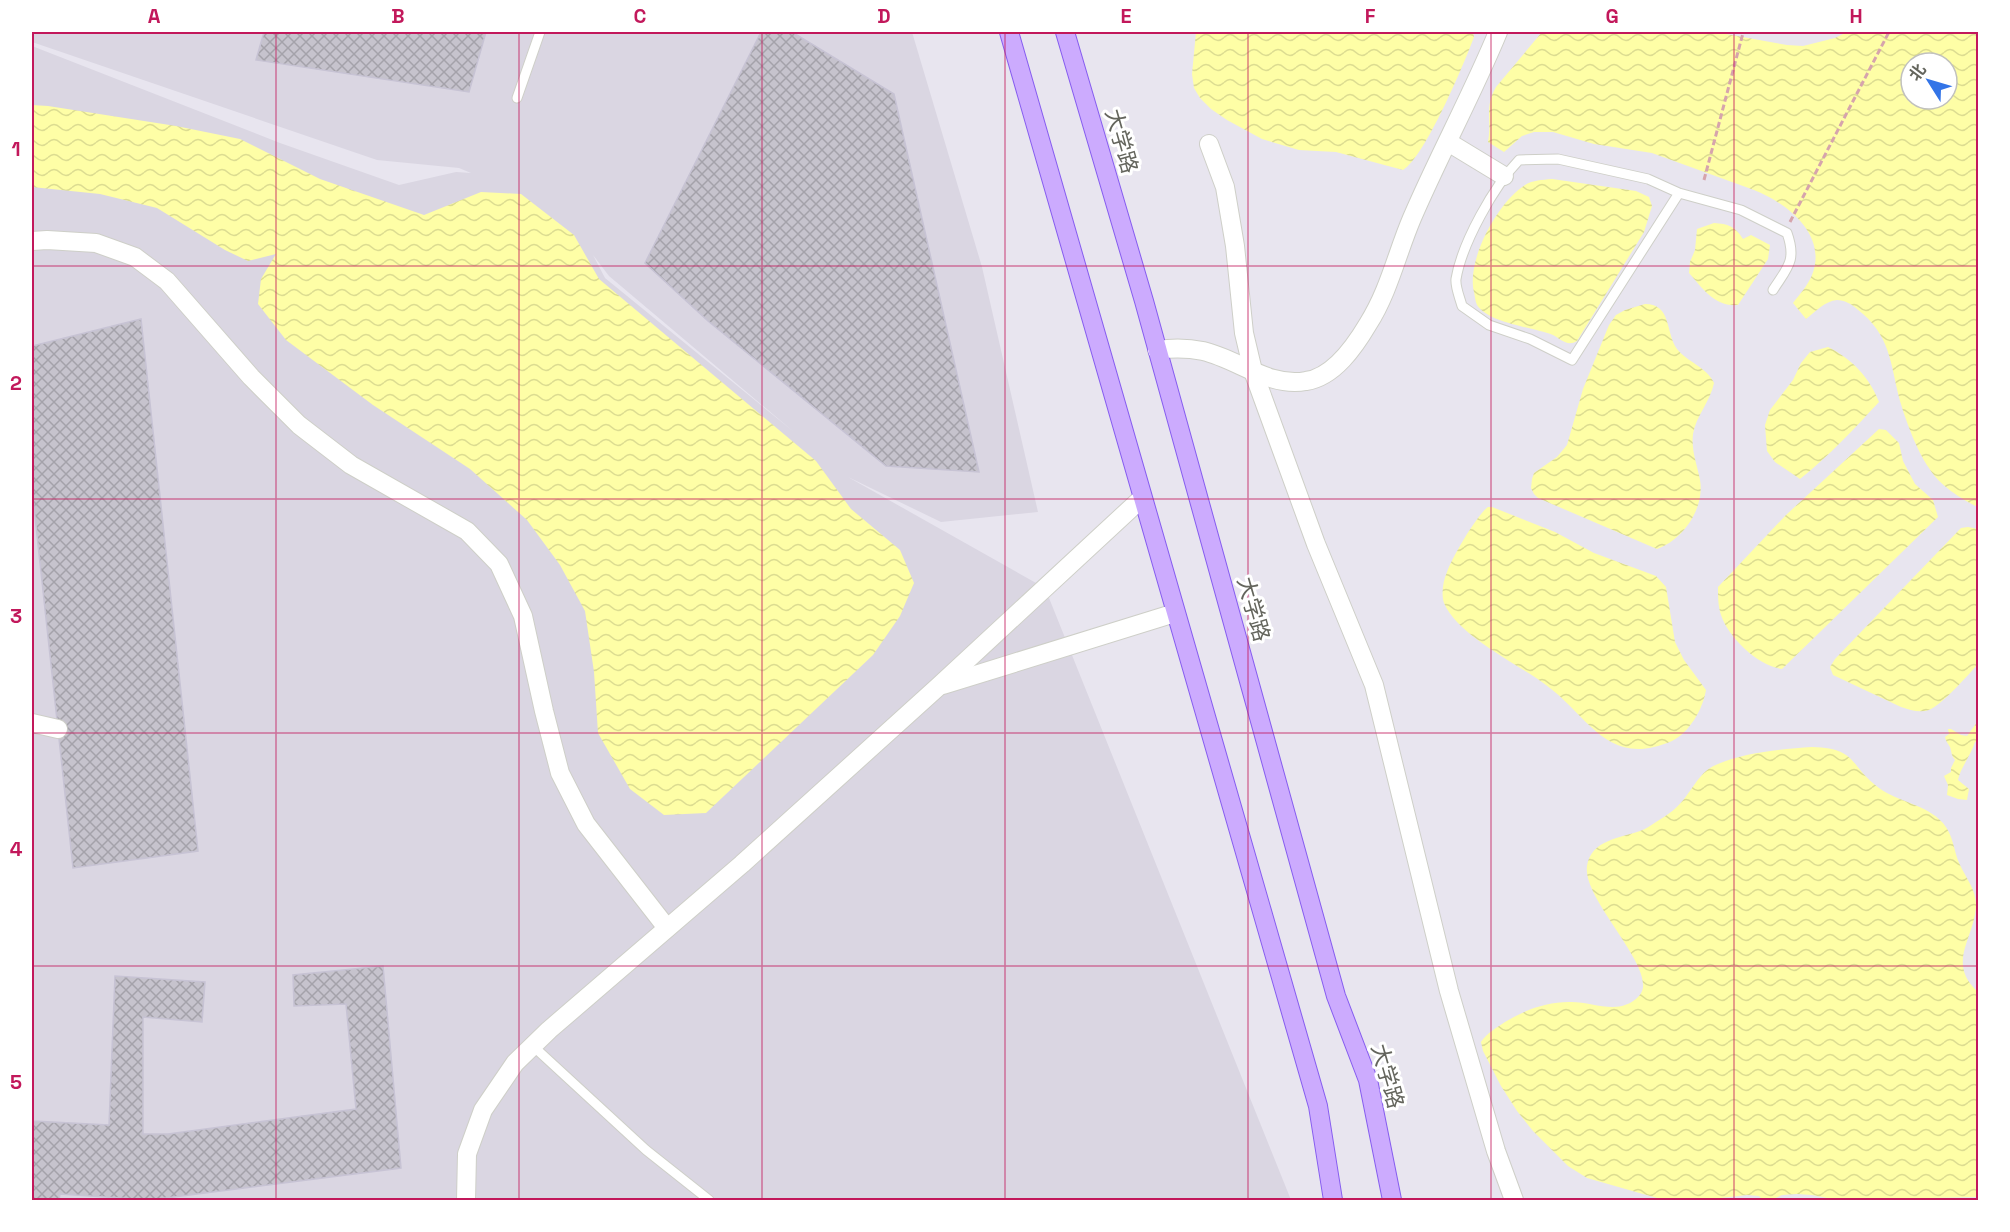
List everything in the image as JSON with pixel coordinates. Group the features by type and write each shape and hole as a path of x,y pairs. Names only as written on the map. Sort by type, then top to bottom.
{"main road":[{"path":"1008,32 1318,1106 1333,1200"},
{"name":"大学路","path":"1065,32 1157,350 1336,996 1368,1080 1392,1200"}],"street":[{"path":"1157,350 1204,351 1253,371 1293,383 1310,381 1339,363 1353,348 1385,291 1410,221 1498,32"},
{"path":"1448,142 1504,176"},
{"path":"1209,144 1225,187 1235,246 1244,333 1253,371 1316,544 1374,685 1449,991 1496,1151 1514,1200"},
{"path":"32,241 96,243 135,257 167,281 251,377 299,425 351,465 467,531 499,564 524,616 560,773 586,824 668,928"},
{"path":"466,1200 467,1154 483,1110 515,1063 742,864 1142,498"},
{"path":"939,686 1175,613"},
{"path":"32,723 58,729"}],"lane":[{"path":"517,98 540,32"},
{"path":"1679,193 1572,360 1530,339 1489,326 1462,306 1456,280 1466,249 1483,210 1504,176 1519,160 1558,159 1648,179 1679,193 1741,210 1787,234 1792,246 1790,264 1773,290"},
{"path":"533,1046 646,1150 709,1200"}],"path":[{"path":"1790,223 1889,32"},
{"path":"1704,180 1743,33"}],"shaded area":[{"path":"32,32 912,32 982,267 1038,512 941,522 848,477 1045,588 1291,1200 32,1200 32,46 280,143 399,185 456,172 471,173 459,168 377,160 32,42","holes":["593,255 609,276 794,432 605,278"]}],"water":[{"path":"1196,32 1473,32 1474,37 1453,88 1422,148 1403,170 1336,152 1299,150 1262,139 1227,120 1211,109 1194,88 1192,74"},
{"path":"1542,32 1715,32 1803,46 1835,38 1847,32 1978,32 1978,507 1944,486 1925,461 1902,409 1888,350 1877,329 1868,319 1855,307 1837,300 1824,305 1806,319 1793,303 1810,279 1815,260 1814,247 1809,234 1791,212 1754,190 1652,153 1594,144 1553,132 1534,132 1522,136 1504,152 1488,142 1489,108 1492,94"},
{"path":"32,105 176,126 240,139 320,179 424,215 481,192 521,194 574,235 599,279 816,461 851,509 900,550 914,583 900,616 873,655 706,813 664,815 630,789 598,733 594,672 585,611 560,565 527,520 470,469 373,405 286,340 258,304 261,279 276,254 248,261 225,250 157,208 100,194 32,187"},
{"path":"1552,179 1636,191 1649,197 1652,206 1644,232 1577,341 1573,343 1564,342 1550,334 1489,315 1477,305 1474,292 1475,264 1486,233 1495,218 1515,193 1525,185 1534,181"},
{"path":"1714,223 1731,226 1743,239 1751,235 1770,245 1768,259 1738,305 1716,300 1689,273 1697,229"},
{"path":"1645,304 1654,305 1660,309 1667,320 1677,349 1707,373 1714,383 1693,434 1701,491 1699,501 1690,522 1683,531 1667,545 1657,549 1538,498 1531,488 1534,473 1557,457 1567,445 1583,389 1609,325 1616,315"},
{"path":"1828,347 1845,357 1859,370 1871,385 1879,402 1831,452 1800,479 1775,462 1767,451 1765,425 1770,410 1793,380 1801,363 1810,352"},
{"path":"1879,429 1886,430 1899,443 1903,461 1915,484 1933,500 1938,517 1782,669 1773,667 1745,649 1730,632 1719,608 1718,587 1786,515"},
{"path":"1488,507 1555,532 1594,553 1656,576 1666,587 1675,642 1684,660 1706,690 1702,705 1684,732 1672,741 1650,748 1631,749 1615,744 1601,736 1546,685 1475,638 1451,615 1443,599 1446,576 1465,538"},
{"path":"1961,528 1978,529 1978,664 1968,675 1941,702 1929,710 1922,711 1901,707 1833,675 1830,667 1835,659"},
{"path":"1978,721 1978,741 1975,742 1958,780 1969,789 1967,800 1958,799 1947,795 1948,785 1944,776 1951,772 1955,760 1945,737 1949,734 1948,729 1967,736"},
{"path":"1812,747 1827,748 1846,755 1879,788 1928,811 1943,823 1973,890 1976,907 1963,961 1964,971 1978,992 1978,1197 1837,1200 1797,1194 1782,1195 1771,1200 1747,1195 1704,1200 1664,1200 1587,1178 1568,1166 1533,1131 1517,1111 1501,1086 1483,1051 1481,1042 1505,1022 1552,1003 1578,1002 1614,1007 1623,1006 1639,996 1643,985 1640,970 1596,898 1589,881 1587,866 1594,851 1608,841 1644,829 1669,814 1704,773 1712,767 1752,754"}],"building":[{"path":"264,32 486,32 469,92 256,60"},
{"path":"761,32 792,32 894,94 979,472 886,466 708,321 645,263"},
{"path":"141,319 198,851 73,868 32,489 32,346"},
{"path":"383,966 401,1168 150,1200 60,1194 59,1200 32,1200 32,1112 33,1121 109,1125 115,976 205,982 202,1022 143,1017 143,1134 168,1134 356,1109 346,1004 294,1006 293,975"}]}
